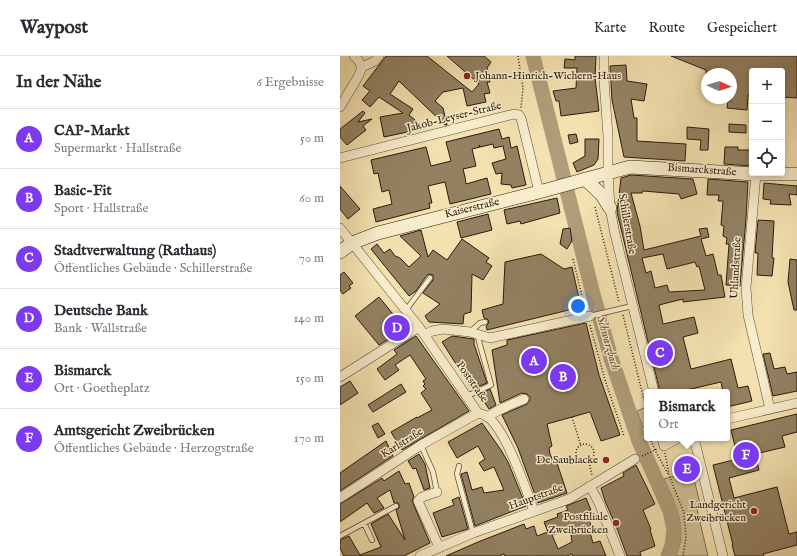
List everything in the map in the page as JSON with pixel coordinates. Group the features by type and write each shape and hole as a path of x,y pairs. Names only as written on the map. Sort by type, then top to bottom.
{"street":[{"path":"354,56 362,67"},
{"path":"340,107 358,77 362,67 375,61 379,56"},
{"name":"Schillerstraße","path":"604,56 610,208 632,306 653,389"},
{"name":"Jakob-Leyser-Straße","path":"340,158 519,114 539,192"},
{"name":"Bismarckstraße","path":"608,172 621,168 639,166 749,174"},
{"name":"Kaiserstraße","path":"340,252 352,243 364,237 398,227 539,192 608,172"},
{"name":"Bismarckstraße","path":"785,174 797,174"},
{"name":"Uhlandstraße","path":"756,176 746,302 770,409"},
{"path":"583,180 602,195 610,208"},
{"name":"Poststraße","path":"340,228 422,331 478,413 487,417 500,432 514,458 534,511"},
{"path":"340,377 422,331 443,329 474,333 490,338 588,316"},
{"path":"487,417 524,399"},
{"path":"730,418 797,402"},
{"name":"Karlstraße","path":"340,498 421,445 478,413"},
{"path":"695,441 723,556"},
{"name":"Hauptstraße","path":"420,556 473,533 569,499 592,483 635,459"},
{"path":"592,483 620,556"},
{"path":"437,492 422,497 418,501 439,547"}],"lane":[{"path":"406,310 430,278"},
{"path":"588,316 632,306"},
{"path":"467,396 491,385 474,333 480,323 484,322"},
{"path":"421,445 433,472 437,492"},
{"path":"459,466 457,474 473,533"},
{"path":"340,536 396,506"},
{"path":"364,523 372,540"}],"path":[{"path":"518,56 523,88 519,114"},
{"path":"595,205 644,400"},
{"path":"573,259 606,380 624,436"},
{"path":"572,417 581,446"},
{"path":"651,441 669,475 684,513 686,538 683,556"},
{"path":"663,442 669,475"},
{"path":"589,461 581,461 577,457 576,452 581,446 587,445 592,449 593,456 589,461 592,483"},
{"path":"635,459 655,450"}],"shaded area":[{"path":"644,408 643,428 637,411"},
{"path":"692,471 700,504 696,505 708,556 676,556 681,536 679,516 664,479"}],"building":[{"path":"386,56 427,56 472,92 479,84 447,56 484,56 491,62 487,68 490,82 487,82 490,93 484,94 486,102 467,106 463,88 443,92 435,101 443,108 447,125 445,125 399,81 390,94 413,109 409,115 415,120 417,130 384,137 380,117 403,113 379,97 370,107 362,100 370,91 363,86"},
{"path":"575,56 596,56 595,78 599,111 561,116 559,101 556,101 553,91 576,88 577,68 564,68 565,59 575,60"},
{"path":"671,56 797,56 797,98 785,97 785,68 749,68 749,95 747,110 727,108 728,104 737,104 737,68 701,68"},
{"path":"626,65 627,81 647,84 644,101 631,99 634,118 637,118 637,141 686,144 685,161 624,157 612,100 610,66"},
{"path":"363,111 365,113 358,122 372,119 363,126 366,130 347,145 340,137 340,129"},
{"path":"729,124 746,125 746,133 729,132"},
{"path":"687,127 709,129 708,150 700,150 701,140 687,139"},
{"path":"499,129 502,139 509,137 511,148 517,146 526,185 512,188 511,185 501,184 502,173 496,174 492,163 506,159 503,146 494,148 493,144 472,149 476,166 463,169 466,184 487,178 491,194 450,204 445,182 428,186 432,203 429,203 430,208 376,222 373,209 392,204 389,190 382,192 378,173 374,174 371,160 426,147 431,166 451,161 446,142"},
{"path":"576,134 578,142 570,144 568,135"},
{"path":"585,139 599,139 598,159 594,165 577,172 573,163 585,156"},
{"path":"725,147 738,147 738,150 749,150 749,166 724,164"},
{"path":"631,175 693,179 697,194 681,199 679,194 643,191 642,193 631,193 640,226 644,250 701,236 699,229 707,228 709,237 701,239 706,256 713,254 718,275 721,275 725,297 683,302 683,299 659,305 663,324 694,317 698,333 683,337 691,369 731,359 738,388 748,386 752,401 730,406 730,389 722,389 721,382 691,389 659,389 617,212 621,178","holes":["663,254 667,269 695,262 697,267 699,266 705,290 669,292 667,285 655,288 651,271 646,273 642,258"]},
{"path":"708,179 748,182 740,286 726,285 729,244 726,244 727,238 723,236 724,226 721,225 723,201 718,201 719,195 707,195"},
{"path":"764,183 797,186 797,195 789,194 791,205 770,204 771,200 763,199"},
{"path":"340,186 360,209 348,219 340,209"},
{"path":"557,198 560,213 521,224 520,221 507,224 504,210"},
{"path":"488,214 492,230 461,238 457,222"},
{"path":"758,220 774,221 772,258 774,258 772,276 757,275 758,253 755,253"},
{"path":"570,228 572,241 567,249 560,244 563,229"},
{"path":"421,230 428,257 433,250 447,260 462,239 489,258 486,262 492,266 483,280 472,274 471,312 464,314 463,324 429,322 425,316 440,304 423,293 433,280 433,275 427,275 416,291 409,296 371,249 377,244 384,253 390,249 395,256 400,258 409,267 421,256 400,236"},
{"path":"541,254 564,269 572,267 581,307 487,330 486,326 489,321 484,318 482,310 503,304 505,262"},
{"path":"790,259 797,260 797,310 794,310 788,282"},
{"path":"344,272 353,283 349,286 351,288 343,294 340,290 340,275"},
{"path":"379,297 405,329 379,345 355,316"},
{"path":"586,323 599,375 620,435 601,441 590,412 547,424 552,446 549,448 550,454 553,461 556,460 567,493 538,503 518,448 502,415 527,404 530,397 527,394 522,393 500,403 492,350 507,345 507,340"},
{"path":"416,336 469,411 402,450 391,432 432,410 421,393 426,389 423,386 425,384 423,381 426,379 410,355 395,365 399,370 385,380 377,369 397,354 394,350"},
{"path":"452,336 474,339 474,344 487,383 472,389 442,342"},
{"path":"770,353 774,369 785,367 787,374 797,372 797,391 773,396 763,354"},
{"path":"350,381 358,393 340,405 340,387"},
{"path":"401,384 406,392 373,412 368,405"},
{"path":"490,389 496,405 489,409 479,395"},
{"path":"797,414 797,432 782,436 785,447 755,454 759,470 729,478 734,498 777,487 789,534 797,532 797,545 763,554 764,556 735,556 713,465 738,459 731,430"},
{"path":"378,423 385,434 378,438 372,426"},
{"path":"482,423 508,462 526,506 475,526 461,474 467,472 472,490 482,487 484,493 504,490 494,467 484,471 479,463 485,459 478,446 457,458 448,442"},
{"path":"386,441 393,456 340,491 340,473"},
{"path":"419,454 425,464 430,488 424,490 416,468 413,469 408,461"},
{"path":"636,465 655,504 643,510 651,529 650,530 655,546 640,552 641,556 627,556 601,488 624,476 623,473"},
{"path":"399,471 405,484 409,483 414,497 412,500 413,503 430,543 404,556 344,556 340,548 340,540 349,536 360,555 381,547 371,524 388,514 405,540 396,510 399,508 399,505 398,503 394,503 390,490 377,498 384,508 374,513 367,503 340,522 340,504 382,478 384,481"},
{"path":"459,497 468,529 442,537 433,513 454,505 452,500"},
{"path":"586,498 591,510 586,512 592,528 589,529 593,543 600,541 606,556 573,556 572,554 567,556 505,556 504,554 499,556 446,556 524,524 526,529 534,526 537,536 548,532 544,522 558,517 557,514 568,510 566,506","holes":["570,528 572,542 558,549 552,535"]}],"waterway":[{"name":"Schwarzbach","path":"533,56 593,294 611,358 639,441 670,511 674,530 672,546 668,556"}],"place":[{"name":"Johann-Hinrich-Wichern-Haus","path":"467,76"},
{"name":"Deutsche Bank","path":"397,328"},
{"name":"Stadtverwaltung (Rathaus)","path":"660,353"},
{"name":"CAP-Markt","path":"534,361"},
{"name":"Basic-Fit","path":"563,377"},
{"name":"Amtsgericht Zweibrücken","path":"746,455"},
{"name":"De Saublacke","path":"606,460"},
{"name":"Bismarck","path":"687,469"},
{"name":"Landgericht Zweibrücken","path":"754,511"},
{"name":"Postfiliale Zweibrücken","path":"616,523"}]}
